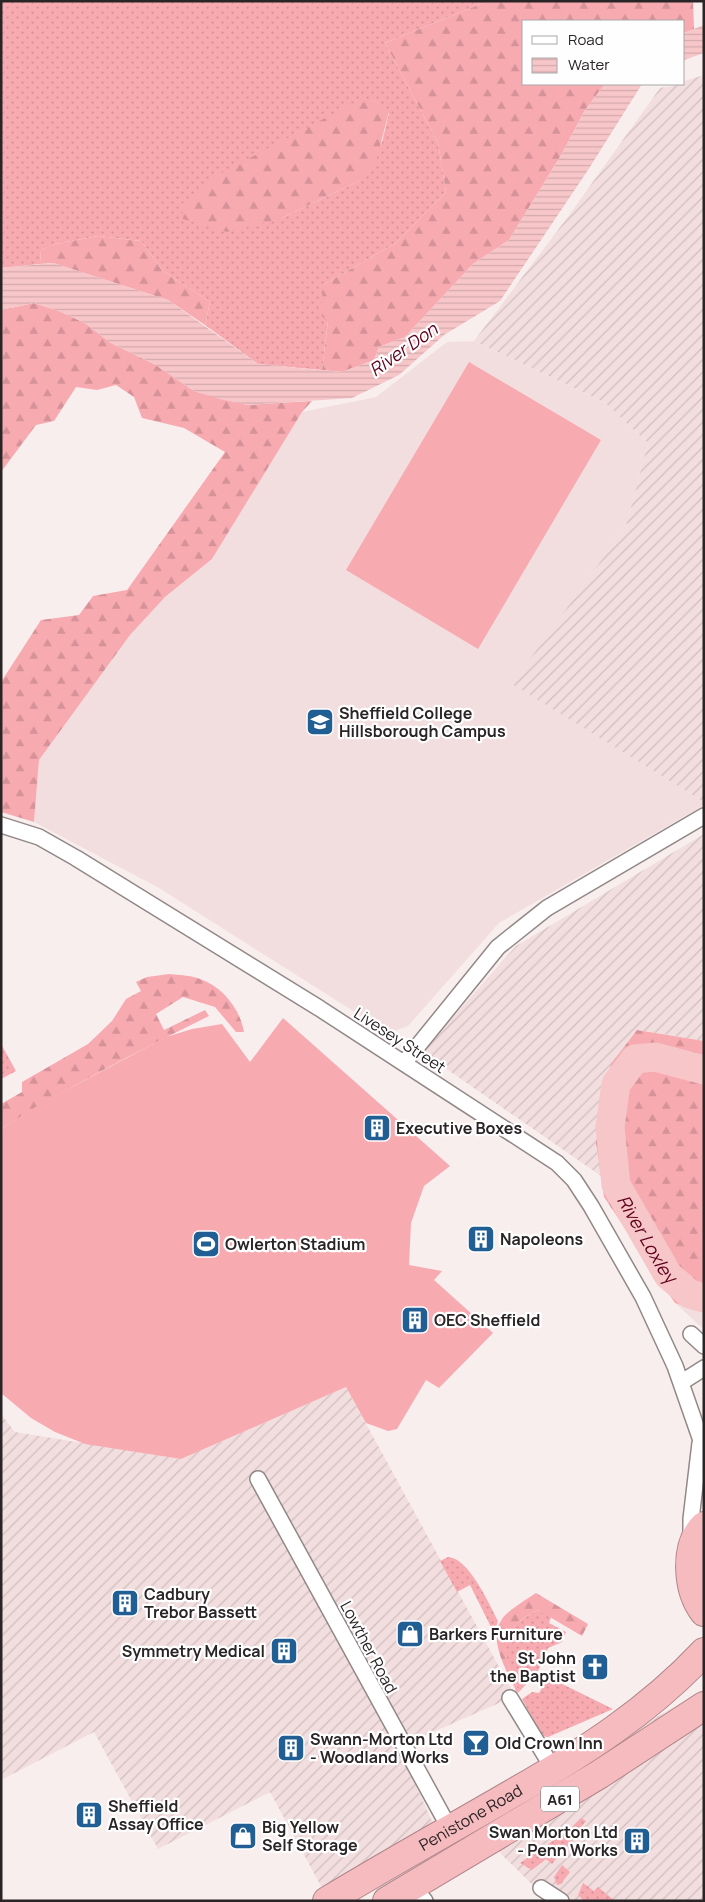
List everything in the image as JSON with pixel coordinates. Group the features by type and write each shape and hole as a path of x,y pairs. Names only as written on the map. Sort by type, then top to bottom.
{"highway":[{"path":"704,1526 696,1536 691,1550 693,1588 704,1612"},
{"name":"Penistone Road","path":"327,1901 385,1866 450,1831 596,1744 652,1702 704,1652"},
{"path":"652,1702 704,1682"},
{"name":"Penistone Road","path":"388,1901 419,1893 536,1813 704,1706"}],"street":[{"path":"404,1063 498,947 547,908 704,816"},
{"name":"Livesey Street","path":"1,825 39,838 76,858 404,1063 545,1154 574,1180 629,1270 657,1325 682,1382 702,1446 691,1519 691,1550"},
{"path":"691,1334 704,1346"},
{"path":"682,1382 704,1368"},
{"name":"Lowther Road","path":"258,1480 450,1831"},
{"path":"510,1698 554,1770"},
{"path":"541,1888 561,1901"}],"shaded area":[{"path":"704,75 704,802 512,684 626,526 648,443 604,402 474,341 567,218 660,88 685,85 685,81"},
{"name":"Sheffield College Hillsborough Campus","path":"474,341 604,402 648,443 626,526 513,684 704,802 704,805 499,923 408,1026 388,1033 159,888 34,822 39,760 130,635 165,597 212,559 302,412 376,397 447,342"},
{"path":"704,834 704,1041 638,1030 596,1143 601,1176 422,1052 516,946"},
{"path":"675,1303 704,1312 704,1329 699,1325"},
{"path":"346,1387 515,1696 399,1747 435,1828 322,1888 270,1792 158,1849 94,1732 1,1780 1,1414 15,1432 181,1459"},
{"path":"704,1689 704,1901 549,1901 501,1854 483,1820"}],"green space":[{"path":"1,1 488,1 385,43 438,143 446,192 396,243 323,285 328,321 322,370 258,364 205,325 210,302 163,271 141,241 98,236 55,244 41,250 40,264 1,268","holes":["373,100 389,113 382,142 359,181 280,219"]},
{"path":"488,1 693,1 694,29 685,33 685,20 522,20 522,85 604,85 585,110 560,157 509,240 473,264 405,337 379,347 374,360 342,372 322,370 328,322 321,315 323,285 396,243 446,192 438,143 385,43"},
{"path":"359,100 373,100 389,112 375,165 359,181 280,219 227,232 183,219 182,204 212,178"},
{"path":"98,236 141,241 163,271 210,302 205,325 168,300 53,263 40,264 41,250 55,244"},
{"path":"34,303 59,311 85,323 111,343 156,365 194,391 247,405 312,401 302,412 212,559 165,597 130,635 39,760 34,822 1,812 1,682 41,620 79,615 93,596 127,590 225,452 184,428 142,418 134,397 116,385 97,390 76,387 54,421 36,425 1,472 1,310"},
{"path":"469,362 601,440 478,649 346,570"},
{"path":"169,974 189,976 216,987 229,1000 239,1015 244,1032 236,1032 215,1007 183,997 156,1014 164,1030 205,1010 209,1016 104,1070 1,1129 1,1104 22,1092 22,1082 88,1044 112,1021 126,999 141,991 136,982 147,977"},
{"name":"Owlerton Stadium","path":"283,1018 450,1166 424,1186 411,1223 409,1265 442,1271 434,1280 493,1333 439,1388 426,1380 397,1429 388,1431 366,1423 346,1387 181,1459 85,1444 55,1432 31,1418 1,1393 1,1129 42,1103 166,1037 192,1029 222,1024 250,1062"},
{"path":"637,1030 704,1041 704,1312 675,1303 604,1197 596,1143 611,1064"},
{"path":"1,1044 16,1071 1,1079"},
{"path":"448,1557 456,1559 463,1565 478,1583 498,1621 494,1633 470,1585 457,1592 440,1561"},
{"path":"536,1593 588,1624 582,1636 538,1610 514,1626 506,1645 506,1655 519,1692 517,1693 500,1656 497,1637 498,1628 508,1612"},
{"path":"538,1610 551,1617 549,1623 566,1632 562,1642 548,1648 538,1671 519,1692 506,1655 508,1635 514,1626"},
{"path":"548,1677 613,1709 548,1737 542,1736 522,1699 532,1692 539,1693"},
{"path":"581,1818 586,1821 552,1864 546,1859 532,1870 520,1863 569,1830"},
{"path":"562,1865 570,1872 561,1884 557,1885 554,1877"},
{"path":"583,1883 594,1891 598,1887 615,1901 583,1900 578,1895"}],"water":[{"path":"704,25 704,53 685,60 685,33"},
{"name":"River Don","path":"604,85 641,85 588,170 500,301 444,335 399,375 352,398 247,405 219,399 194,391 156,365 111,343 85,323 59,311 34,303 1,310 1,268 53,263 168,300 258,364 341,372 374,360 379,347 405,337 473,264 509,240 560,157 585,110"}],"waterway":[{"name":"River Loxley","path":"704,1070 655,1057 635,1059 616,1084 610,1127 616,1185 668,1275 690,1294 704,1298"}],"place":[{"name":"Sheffield College Hillsborough Campus","path":"320,722"},
{"name":"Executive Boxes","path":"377,1128"},
{"name":"Napoleons","path":"481,1239"},
{"name":"Owlerton Stadium","path":"206,1244"},
{"name":"OEC Sheffield","path":"415,1320"},
{"name":"Cadbury Trebor Bassett","path":"125,1603"},
{"name":"Barkers Furniture","path":"410,1634"},
{"name":"Symmetry Medical","path":"284,1651"},
{"name":"St John the Baptist","path":"595,1667"},
{"name":"Old Crown Inn","path":"476,1743"},
{"name":"Swann-Morton Ltd - Woodland Works","path":"291,1748"},
{"name":"Sheffield Assay Office","path":"89,1815"},
{"name":"Big Yellow Self Storage","path":"243,1836"},
{"name":"Swan Morton Ltd - Penn Works","path":"637,1841"}]}
